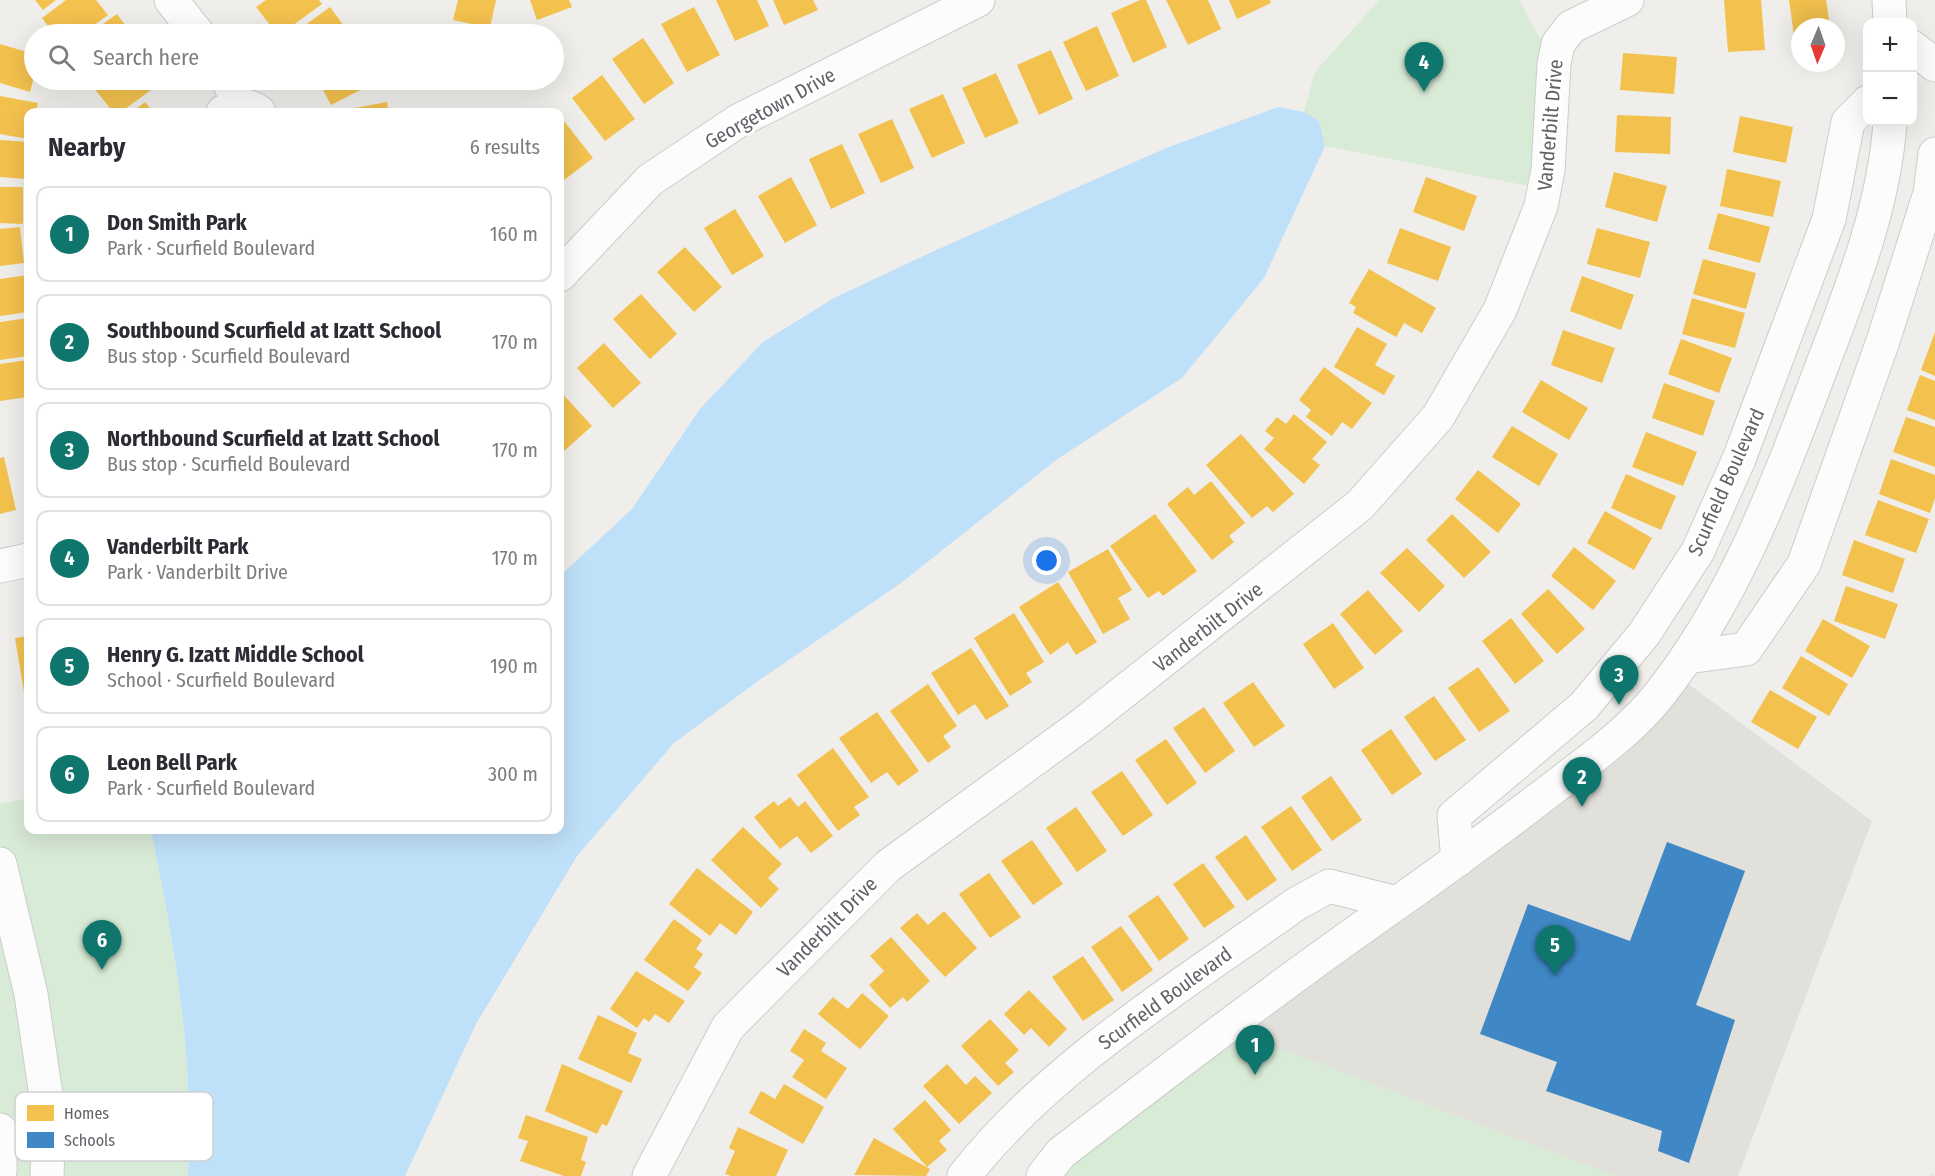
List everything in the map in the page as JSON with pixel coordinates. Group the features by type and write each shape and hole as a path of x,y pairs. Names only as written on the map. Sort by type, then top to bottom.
{"street":[{"path":"171,0 190,24"},
{"name":"Georgetown Drive","path":"564,271 650,180 738,121 978,0"},
{"name":"Vanderbilt Drive","path":"649,1176 728,1027 888,866 1083,724 1351,513 1438,417 1500,310 1541,206 1548,171 1554,64 1558,44 1571,27 1627,0"},
{"path":"1889,0 1890,18"},
{"path":"1917,51 1935,65"},
{"name":"Scurfield Boulevard","path":"1458,860 1454,816 1584,706 1644,634 1698,551 1739,459 1829,219 1848,122 1863,107"},
{"path":"1043,1176 1061,1153 1223,1027 1458,860 1621,734 1658,697 1688,657 1739,567 1770,502 1870,227 1888,148 1890,126"},
{"path":"1688,657 1746,649 1804,564 1883,341 1920,227 1930,193 1935,154"},
{"path":"0,566 24,561"},
{"path":"1,870 9,937 31,994 45,1092"},
{"name":"Scurfield Boulevard","path":"964,1176 993,1139 1058,1077 1296,904 1329,886 1397,903"},
{"path":"0,1130 0,1171"},
{"path":"47,1176 48,1161"}],"shaded area":[{"path":"1675,674 1872,821 1738,1176 1615,1176 1223,1027"}],"green space":[{"path":"1379,0 1519,0 1542,42 1533,187 1325,146 1319,121 1304,112 1315,72"},
{"path":"24,799 24,834 152,834 175,959 188,1088 188,1092 15,1092 15,1161 188,1161 188,1176 0,1176 0,943 18,931 0,864 0,804"},
{"path":"1223,1027 1615,1176 1043,1176"}],"water":[{"path":"1278,107 1304,112 1319,121 1325,146 1264,278 1182,378 1056,460 901,583 758,681 674,743 577,856 476,1024 405,1176 188,1176 188,1161 213,1161 213,1092 188,1092 175,959 152,834 564,834 564,572 632,509 700,409 763,342 834,298 1166,148"}],"building: Homes":[{"path":"35,0 56,0 43,10"},
{"path":"66,0 96,0 108,15 96,24 46,24 42,18"},
{"path":"266,0 319,0 322,4 295,24 269,24 256,7"},
{"path":"458,0 496,0 491,24 472,24 453,20"},
{"path":"530,0 569,0 572,7 537,20"},
{"path":"716,0 757,0 769,26 735,41"},
{"path":"773,0 813,0 818,10 784,25"},
{"path":"1140,0 1146,0 1167,47 1133,63 1111,13"},
{"path":"1166,0 1208,0 1221,29 1188,45"},
{"path":"1229,0 1270,0 1271,3 1237,19"},
{"path":"1724,0 1761,0 1765,50 1728,52"},
{"path":"1789,0 1826,0 1829,18 1792,18"},
{"path":"330,7 343,24 307,24"},
{"path":"694,7 720,55 687,72 661,24"},
{"path":"117,14 124,24 103,24"},
{"path":"1097,26 1119,76 1086,91 1063,42"},
{"path":"643,38 674,83 644,104 612,59"},
{"path":"0,44 24,51 24,90 31,90 30,92 0,83"},
{"path":"1051,50 1073,99 1039,115 1017,65"},
{"path":"1623,53 1677,57 1674,94 1620,90"},
{"path":"996,73 1019,123 985,138 962,88"},
{"path":"602,75 635,119 605,141 572,98"},
{"path":"95,90 151,90 126,108 110,108"},
{"path":"323,90 360,90 331,105"},
{"path":"943,94 965,143 932,158 909,109"},
{"path":"0,96 38,103 37,108 24,108 24,138 0,134"},
{"path":"145,102 150,108 137,108"},
{"path":"387,102 388,108 354,108"},
{"path":"1617,115 1671,117 1670,154 1615,152"},
{"path":"1740,116 1793,127 1786,163 1733,152"},
{"path":"892,119 914,168 881,183 858,134"},
{"path":"564,121 593,158 564,180"},
{"path":"0,140 24,142 24,179 0,177"},
{"path":"842,144 865,193 831,209 809,159"},
{"path":"1727,169 1781,181 1773,217 1720,206"},
{"path":"1614,172 1667,186 1657,222 1605,207"},
{"path":"791,177 817,225 785,243 758,196"},
{"path":"1426,177 1477,196 1464,231 1413,212"},
{"path":"0,187 23,187 23,224 0,223"},
{"path":"735,209 764,256 732,275 704,228"},
{"path":"1718,213 1770,227 1760,263 1708,249"},
{"path":"20,227 24,263 0,266 0,229"},
{"path":"1400,228 1451,247 1438,281 1387,263"},
{"path":"1597,228 1650,242 1640,278 1587,264"},
{"path":"685,247 722,287 694,312 657,272"},
{"path":"1703,259 1756,273 1746,309 1693,294"},
{"path":"1369,269 1436,308 1422,333 1404,323 1396,337 1353,313 1356,307 1349,303"},
{"path":"24,276 24,313 0,316 0,279"},
{"path":"1582,276 1634,295 1621,330 1570,311"},
{"path":"641,294 677,334 650,359 613,319"},
{"path":"1692,298 1745,313 1735,348 1682,334"},
{"path":"24,319 24,357 0,360 0,322"},
{"path":"1357,327 1387,344 1375,365 1395,376 1384,395 1334,367"},
{"path":"1563,330 1615,348 1602,383 1551,365"},
{"path":"1935,332 1935,376 1921,370"},
{"path":"1681,339 1732,358 1719,393 1668,374"},
{"path":"604,343 641,383 613,408 577,368"},
{"path":"24,361 24,398 0,401 0,364"},
{"path":"1324,367 1372,403 1352,429 1342,422 1332,436 1306,417 1311,410 1299,400"},
{"path":"1920,375 1935,381 1935,420 1907,410"},
{"path":"1541,380 1588,408 1569,440 1522,412"},
{"path":"1664,383 1715,401 1703,436 1652,418"},
{"path":"564,395 592,426 564,451"},
{"path":"1294,414 1327,442 1312,459 1320,465 1304,484 1264,449 1274,438 1265,431 1277,417 1286,424"},
{"path":"1906,417 1935,427 1935,467 1893,452"},
{"path":"1512,426 1558,454 1539,486 1492,457"},
{"path":"1646,432 1697,452 1683,486 1632,467"},
{"path":"1241,434 1294,494 1273,512 1267,506 1252,518 1206,465"},
{"path":"4,457 16,510 0,514 0,458"},
{"path":"1891,459 1935,475 1935,498 1930,513 1879,494"},
{"path":"1478,470 1521,504 1498,533 1455,499"},
{"path":"1626,474 1676,496 1661,530 1611,508"},
{"path":"1211,481 1245,523 1229,536 1234,542 1212,560 1167,504 1188,487 1194,495"},
{"path":"1878,500 1929,519 1916,553 1865,535"},
{"path":"1605,511 1652,538 1634,570 1587,543"},
{"path":"1155,514 1197,571 1163,596 1159,591 1148,598 1110,546"},
{"path":"1452,514 1491,552 1464,578 1426,540"},
{"path":"1854,540 1905,559 1893,593 1842,575"},
{"path":"1574,547 1616,581 1593,610 1551,576"},
{"path":"1407,548 1445,586 1419,612 1380,573"},
{"path":"1108,549 1132,590 1118,598 1130,619 1103,634 1068,572"},
{"path":"1058,582 1097,642 1076,655 1068,642 1050,655 1019,607"},
{"path":"1846,586 1898,604 1885,639 1834,621"},
{"path":"1548,589 1585,629 1557,654 1521,614"},
{"path":"1368,590 1403,631 1375,655 1340,614"},
{"path":"1014,613 1044,662 1026,673 1032,682 1010,696 974,638"},
{"path":"1511,618 1544,661 1515,684 1482,641"},
{"path":"1823,619 1870,646 1852,678 1805,651"},
{"path":"1333,623 1364,668 1334,689 1303,644"},
{"path":"24,637 24,692 15,638"},
{"path":"971,648 1009,706 986,720 975,704 958,715 931,673"},
{"path":"1801,656 1848,684 1829,716 1782,688"},
{"path":"1478,667 1510,711 1479,732 1448,688"},
{"path":"1253,682 1285,726 1254,747 1223,703"},
{"path":"928,684 957,726 943,736 951,747 928,763 890,711"},
{"path":"1770,690 1817,717 1798,749 1751,722"},
{"path":"1434,696 1466,740 1435,761 1404,717"},
{"path":"1204,707 1235,751 1205,773 1173,728"},
{"path":"877,712 919,771 898,786 887,772 871,783 839,738"},
{"path":"1391,729 1422,774 1392,795 1361,750"},
{"path":"1166,739 1197,783 1167,805 1135,760"},
{"path":"833,748 869,797 854,807 860,815 838,831 797,775"},
{"path":"1122,771 1153,815 1123,836 1091,792"},
{"path":"1331,776 1362,820 1332,841 1301,797"},
{"path":"790,797 798,807 805,801 833,836 811,853 797,836 780,849 754,817 774,801 778,806"},
{"path":"1291,806 1322,850 1292,871 1261,827"},
{"path":"1076,807 1107,851 1077,872 1046,828"},
{"path":"743,827 782,864 768,878 779,889 761,908 711,860"},
{"path":"1246,835 1277,880 1247,901 1215,857"},
{"path":"1032,840 1063,884 1033,905 1001,861"},
{"path":"1203,863 1235,907 1204,928 1173,884"},
{"path":"697,868 753,912 736,935 720,923 710,936 669,904"},
{"path":"989,873 1021,917 990,938 959,894"},
{"path":"1158,895 1189,939 1159,961 1128,916"},
{"path":"944,911 977,948 945,977 900,928 917,913 928,925"},
{"path":"674,919 702,940 696,949 703,954 694,967 702,973 688,991 644,960"},
{"path":"1121,926 1153,970 1122,992 1091,947"},
{"path":"891,937 930,981 907,1002 903,997 890,1008 869,985 884,971 870,956"},
{"path":"1083,956 1114,1000 1083,1021 1052,977"},
{"path":"636,971 685,1001 669,1023 655,1014 649,1022 644,1018 637,1028 610,1009"},
{"path":"1029,990 1067,1029 1049,1047 1031,1028 1024,1035 1004,1014"},
{"path":"862,993 889,1016 860,1049 818,1014 833,997 848,1009"},
{"path":"598,1015 637,1033 628,1053 642,1059 631,1083 578,1059"},
{"path":"990,1019 1019,1050 1005,1063 1014,1072 998,1086 961,1046"},
{"path":"804,1029 826,1043 821,1051 847,1068 826,1099 792,1077 804,1060 790,1051"},
{"path":"562,1064 623,1091 607,1126 602,1124 597,1134 545,1111"},
{"path":"947,1064 966,1085 975,1076 992,1093 959,1124 923,1086"},
{"path":"784,1084 824,1107 803,1144 749,1113 761,1091 775,1099"},
{"path":"925,1100 951,1130 939,1141 947,1150 927,1167 893,1129"},
{"path":"526,1115 588,1137 581,1160 586,1162 581,1176 564,1176 520,1161 528,1141 518,1138"},
{"path":"738,1127 788,1150 776,1176 725,1174 735,1151 729,1148"},
{"path":"874,1138 930,1169 926,1176 854,1175"}],"building: Schools":[{"path":"1667,842 1745,871 1696,1005 1735,1020 1689,1163 1658,1151 1662,1131 1546,1091 1557,1062 1480,1034 1528,904 1630,941"}],"railway":[{"path":"1932,1176 1935,1167"}],"place":[{"name":"Vanderbilt Park","path":"1424,92"},
{"name":"Northbound Scurfield at Izatt School","path":"1619,705"},
{"name":"Southbound Scurfield at Izatt School","path":"1582,807"},
{"name":"Leon Bell Park","path":"102,970"},
{"name":"Henry G. Izatt Middle School","path":"1555,975"},
{"name":"Don Smith Park","path":"1255,1075"}]}
